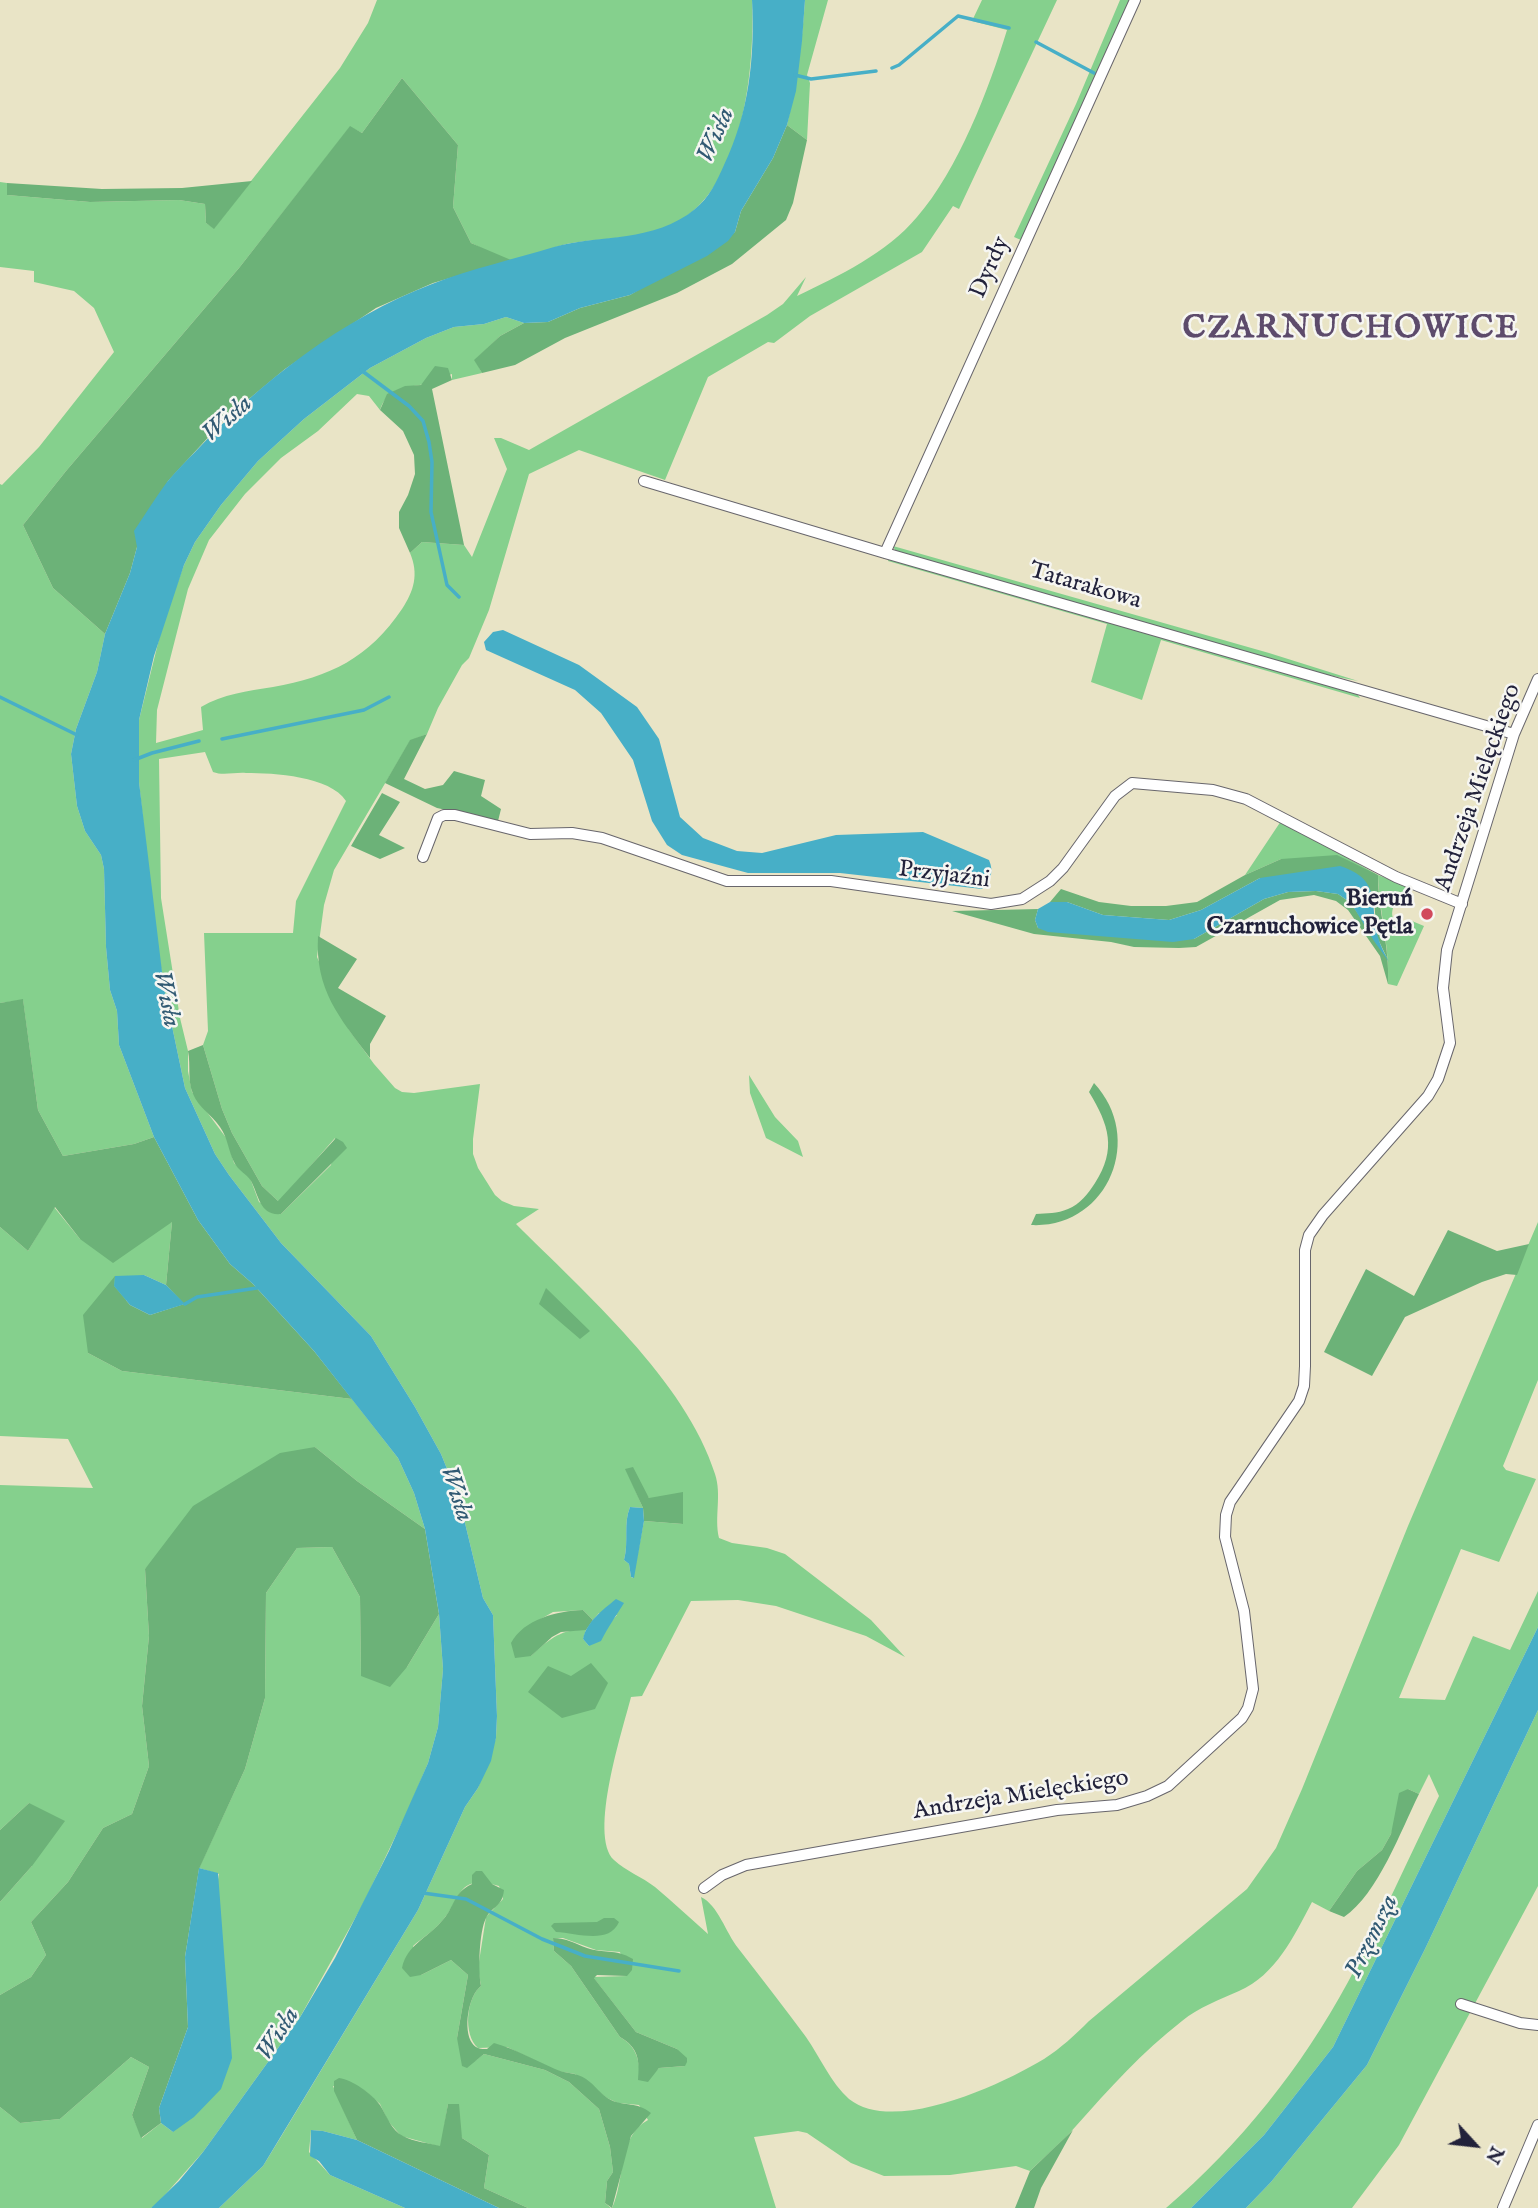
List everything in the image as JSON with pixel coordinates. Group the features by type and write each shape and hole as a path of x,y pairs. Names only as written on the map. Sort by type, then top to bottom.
{"street":[{"name":"Dyrdy","path":"886,553 1135,0"},
{"name":"Tatarakowa","path":"644,481 1514,734"},
{"name":"Andrzeja Mielęckiego","path":"704,1888 722,1875 746,1865 1057,1810 1117,1805 1147,1796 1168,1786 1242,1717 1251,1699 1253,1677 1244,1611 1226,1536 1226,1515 1230,1502 1303,1393 1304,1258 1309,1235 1323,1214 1428,1096 1442,1071 1450,1043 1443,988 1447,950 1514,734 1538,679"},
{"name":"Przyjaźni","path":"423,857 438,818 455,815 530,834 572,833 602,838 727,881 831,881 952,900 1005,903 1027,897 1055,877 1101,812 1122,789 1132,783 1225,792 1246,799 1396,877 1462,904"},
{"path":"1461,2004 1520,2023 1538,2025"},
{"path":"1503,2208 1538,2125"}],"green space":[{"path":"377,0 752,0 751,57 741,120 732,151 719,179 702,202 681,220 655,231 572,243 510,260 471,243 453,207 458,145 402,78 362,133 350,127 239,268 23,525 53,588 105,634 97,672 76,729 71,754 77,806 85,831 101,855 104,869 106,947 110,990 117,1011 119,1045 154,1137 134,1144 63,1156 38,1110 23,1000 0,1003 0,484 2,485 39,447 114,352 94,308 74,291 34,282 34,271 0,267 0,182 7,183 7,195 90,202 179,200 205,204 206,223 214,228 340,68 368,23"},
{"path":"805,0 828,0 807,75 810,83 807,140 787,125 799,63"},
{"path":"982,0 1057,0 959,209 953,206 922,252 810,316 774,343 768,342 708,377 665,480 579,450 529,474 489,610 469,658 462,665 438,708 427,734 410,741 334,870 324,905 317,957 349,1030 374,1064 395,1088 402,1092 414,1093 480,1084 473,1139 473,1154 478,1168 495,1195 502,1201 514,1206 539,1209 516,1224 601,1308 657,1372 681,1405 701,1439 715,1474 719,1538 785,1554 871,1620 905,1657 866,1636 776,1606 738,1600 691,1601 642,1696 631,1697 615,1756 606,1806 607,1847 614,1860 655,1887 708,1934 701,1897 712,1906 738,1948 806,2037 837,2085 849,2099 869,2109 892,2112 947,2102 975,2093 1044,2059 1247,1889 1276,1848 1408,1526 1538,1222 1538,1380 1503,1466 1506,1470 1536,1479 1499,1562 1461,1549 1399,1698 1445,1700 1473,1636 1510,1650 1538,1591 1538,1627 1333,2047 1264,2135 1191,2208 1166,2208 1219,2158 1268,2103 1311,2044 1348,1982 1439,1796 1429,1774 1419,1794 1408,1789 1382,1850 1357,1871 1329,1911 1312,1902 1274,1965 1252,1984 1195,2012 1167,2033 1126,2071 1071,2132 1030,2171 1016,2166 950,2175 884,2176 851,2163 807,2133 798,2131 754,2137 776,2208 612,2208 627,2147 638,2127 648,2120 639,2105 618,2103 607,2098 575,2074 557,2071 507,2047 478,2048 473,2042 468,2017 472,1999 481,1986 478,1968 486,1917 503,1899 499,1886 475,1883 462,1890 439,1925 413,1946 421,1975 451,1960 468,1975 457,2038 475,2061 484,2054 545,2070 569,2082 599,2109 610,2147 613,2172 607,2181 605,2203 611,2208 528,2208 484,2188 489,2155 462,2138 448,2104 441,2147 401,2136 388,2121 380,2104 364,2090 333,2086 357,2140 311,2130 309,2152 330,2175 405,2208 219,2208 263,2166 418,1910 465,1807 478,1788 496,1738 497,1716 493,1615 483,1598 459,1498 441,1454 371,1336 281,1243 229,1175 215,1154 185,1088 164,988 139,782 139,720 164,619 195,542 221,505 258,461 304,419 370,368 426,338 454,327 484,324 506,317 524,323 500,336 475,360 482,373 452,380 452,374 401,389 387,398 380,410 369,396 357,394 318,431 281,458 245,494 209,540 188,589 157,710 156,743 203,730 201,707 218,699 313,677 362,653 389,626 406,602 415,575 410,553 422,542 464,545 472,557 507,469 494,438 501,438 529,450 767,315 783,304 806,277 797,296 877,253 905,230 932,198 959,153 991,78 1007,30 972,21","holes":["205,752 213,772 271,774 315,781 328,786 346,801 296,901 293,933 204,933 208,1031 203,1045 232,1133 262,1186 279,1202 335,1138 331,1165 281,1214 259,1202 250,1178 234,1163 227,1139 192,1092 188,1051 180,1018 161,898 159,759","626,1469 649,1498 683,1524 644,1521 633,1578 629,1564 624,1560 627,1520 630,1507 643,1508","583,1610 593,1620 599,1613 617,1615 589,1646 583,1639 586,1630 570,1631 550,1640 531,1656 527,1627 553,1612","553,1938 563,1938 596,1950 620,1952 627,1976 593,1977 636,2032 677,2049 685,2066 659,2068 652,2075 639,2066 633,2049 620,2037 571,1966 554,1951"]},
{"path":"1120,0 1131,0 1021,240 1014,237 1076,104"},
{"path":"402,78 458,145 453,207 471,243 511,260 433,283 376,308 285,369 226,418 168,481 137,547 130,573 105,634 53,588 23,525 239,268 350,126 362,133"},
{"path":"787,125 807,140 793,203 786,220 732,264 677,293 565,338 515,365 482,373 474,360 500,336 524,323 548,322 580,308 630,295 735,232 741,211 773,158"},
{"path":"252,181 214,229 206,223 205,204 179,200 90,202 7,195 7,183 102,189 182,188"},
{"path":"435,366 448,368 452,380 432,389 464,545 422,542 410,553 399,528 399,512 415,474 414,455 403,431 380,410 387,394 405,386 421,385"},
{"path":"893,546 1358,681 1313,672 896,552"},
{"path":"889,557 1355,691 1360,698 1161,640 1142,700 1091,682 1107,624 888,561"},
{"path":"427,734 404,779 425,789 443,785 454,771 485,780 481,796 501,809 498,821 437,808 385,783 410,740"},
{"path":"382,793 400,802 379,835 405,848 380,859 351,846"},
{"path":"1281,821 1378,875 1281,859 1245,875"},
{"path":"1337,855 1378,875 1387,956 1388,984 1380,956 1348,910 1336,901 1314,895 1280,900 1196,947 1179,948 1134,947 1034,934 952,911 1038,909 1035,920 1038,928 1194,939 1264,899 1288,892 1316,891 1338,894 1351,903 1387,958 1377,937 1374,900 1260,878 1201,910 1169,920 1103,915 1067,902 1050,902 1061,889 1099,902 1131,906 1166,906 1197,902 1245,875 1281,859"},
{"path":"1378,875 1411,888 1405,901 1395,903 1392,911 1394,919 1403,925 1412,921 1424,926 1397,986 1388,984"},
{"path":"318,936 357,959 338,988 386,1016 370,1044 370,1058 339,1016 325,988 318,955"},
{"path":"23,999 38,1110 63,1156 134,1144 154,1137 198,1220 230,1264 253,1284 314,1351 352,1399 122,1371 88,1353 83,1315 115,1276 114,1286 130,1305 150,1315 184,1304 166,1285 172,1222 113,1263 80,1239 55,1207 28,1251 0,1227 0,1003"},
{"path":"203,1045 232,1133 262,1186 278,1201 336,1138 347,1148 281,1214 274,1214 264,1208 251,1181 234,1162 223,1131 193,1094 188,1051"},
{"path":"749,1075 775,1117 798,1141 803,1157 766,1138 750,1093"},
{"path":"1094,1083 1109,1105 1117,1129 1117,1154 1110,1176 1098,1197 1080,1212 1058,1222 1031,1225 1036,1214 1060,1212 1076,1204 1090,1191 1102,1171 1108,1137 1101,1115 1089,1092"},
{"path":"54,1207 80,1239 172,1222 166,1285 144,1275 88,1353 122,1371 352,1399 398,1458 414,1493 425,1529 357,1481 315,1447 145,1569 149,1636 142,1706 149,1766 132,1814 103,1828 68,1882 31,1922 46,1955 31,1977 0,1995 0,1902 32,1866 29,1803 0,1830 0,1485 93,1488 68,1439 0,1436 0,1227 28,1251"},
{"path":"1448,1230 1497,1251 1529,1244 1517,1275 1506,1274 1482,1282 1405,1317 1372,1376 1324,1352 1366,1269 1414,1296"},
{"path":"546,1288 590,1331 580,1339 539,1304"},
{"path":"315,1447 357,1481 425,1529 439,1614 407,1667 390,1687 361,1676 360,1597 332,1547 297,1548 266,1593 265,1698 245,1769 199,1869 185,1957 188,2027 159,2108 161,2123 141,2138 132,2115 149,2067 131,2057 60,2119 20,2123 0,2107 0,1995 31,1977 46,1955 31,1922 68,1882 103,1828 132,1814 149,1766 142,1706 149,1636 145,1569 193,1506 280,1453"},
{"path":"633,1467 649,1498 683,1492 683,1524 644,1521 643,1508 625,1469"},
{"path":"332,1547 360,1597 361,1676 407,1667 439,1614 443,1669 438,1727 428,1763 409,1808 363,1904 299,2019 203,2152 156,2205 151,2208 0,2208 0,2107 20,2123 60,2119 131,2057 149,2067 132,2115 142,2138 161,2123 173,2132 219,1874 199,1868 245,1769 265,1698 266,1593 297,1548"},
{"path":"583,1610 593,1620 586,1630 561,1632 531,1656 515,1658 511,1643 524,1628 542,1618"},
{"path":"591,1663 608,1683 595,1709 562,1718 528,1692 548,1666 571,1676"},
{"path":"1538,1710 1538,1886 1399,2145 1352,2208 1246,2208 1271,2182 1367,2065"},
{"path":"1408,1789 1419,1794 1368,1893 1344,1917 1329,1911 1357,1871 1382,1850 1391,1834 1399,1793"},
{"path":"29,1803 65,1821 32,1866 0,1902 0,1830"},
{"path":"476,1871 482,1871 492,1884 504,1890 499,1904 488,1914 482,1932 479,1962 481,1986 473,1997 467,2022 472,2043 481,2049 487,2049 494,2043 517,2051 559,2071 582,2077 611,2100 641,2107 651,2113 631,2136 612,2208 605,2203 607,2181 613,2172 610,2147 599,2109 569,2082 545,2070 484,2054 467,2068 462,2066 457,2038 468,1975 451,1960 421,1975 410,1977 402,1968 408,1953 446,1917 457,1896 472,1884 472,1875"},
{"path":"604,1918 614,1918 619,1922 614,1929 600,1936 556,1932 551,1926 554,1923 597,1922"},
{"path":"553,1938 567,1940 593,1950 620,1953 633,1959 632,1970 627,1976 597,1975 594,1978 636,2032 677,2049 687,2058 685,2066 659,2068 648,2082 638,2080 639,2066 634,2050 620,2037 571,1966 554,1951"},
{"path":"339,2078 372,2096 399,2133 407,2138 440,2146 448,2104 459,2104 462,2138 489,2155 484,2188 528,2208 499,2208 357,2140 334,2091 334,2081"},
{"path":"1073,2130 1041,2188 1034,2208 1015,2208 1030,2171"}],"water":[{"name":"Wisła","path":"752,0 805,0 802,41 796,91 787,125 773,158 741,211 735,232 728,241 707,256 630,295 580,308 548,322 524,323 506,317 484,324 454,327 426,338 370,368 304,419 258,461 221,505 195,542 184,565 154,656 139,720 139,782 164,988 185,1088 215,1154 229,1175 281,1243 371,1336 441,1454 459,1498 483,1598 493,1615 497,1716 491,1761 465,1807 418,1910 263,2166 219,2208 151,2208 179,2181 203,2152 299,2019 335,1958 389,1851 428,1763 438,1727 443,1669 439,1614 425,1529 414,1493 398,1458 314,1351 253,1284 230,1264 198,1220 154,1137 119,1045 117,1011 110,990 106,947 104,869 101,855 85,831 77,806 71,754 76,729 97,672 105,634 130,573 137,547 134,531 177,470 221,425 275,377 335,334 399,298 462,274 554,247 645,233 679,220 695,209 715,183 733,145 745,105 751,64"},
{"path":"503,630 579,665 637,707 659,739 680,817 703,838 737,851 762,853 836,835 923,832 989,860 989,879 982,889 840,873 748,873 682,855 667,845 652,821 633,760 601,713 575,690 486,650 484,642 493,632"},
{"path":"1340,866 1363,878 1369,886 1378,937 1389,962 1351,903 1338,894 1316,891 1288,892 1264,899 1194,939 1173,942 1048,932 1038,928 1035,920 1038,909 1050,902 1067,902 1103,915 1169,920 1201,910 1260,878"},
{"path":"144,1275 166,1285 185,1304 150,1315 130,1305 114,1286 115,1276"},
{"path":"630,1507 643,1508 644,1521 634,1578 631,1577 629,1564 624,1560"},
{"path":"616,1599 624,1603 601,1641 589,1646 583,1639 588,1627 596,1616"},
{"path":"1538,1627 1538,1710 1367,2065 1271,2182 1246,2208 1191,2208 1264,2135 1333,2047"},
{"path":"199,1868 218,1873 232,2058 221,2089 194,2117 173,2132 161,2123 159,2108 188,2027 185,1957"},
{"path":"311,2130 357,2140 499,2208 405,2208 330,2175 319,2161 310,2156"}],"waterway":[{"path":"892,68 958,16 1009,28"},
{"path":"1036,42 1094,73"},
{"path":"795,75 811,79 876,71"},
{"path":"361,370 409,406 423,421 432,462 431,512 447,585 459,597"},
{"path":"0,697 77,735"},
{"path":"222,739 364,710 389,697"},
{"path":"134,760 199,741"},
{"path":"185,1304 197,1297 257,1288"},
{"path":"423,1893 466,1899 542,1939 585,1956 679,1971"}],"place":[{"name":"Bieruń Czarnuchowice Pętla","path":"1427,914"}],"district":[{"name":"CZARNUCHOWICE","path":"1351,330"}],"water label":[{"name":"Przemsza","path":"1373,1937"}]}
